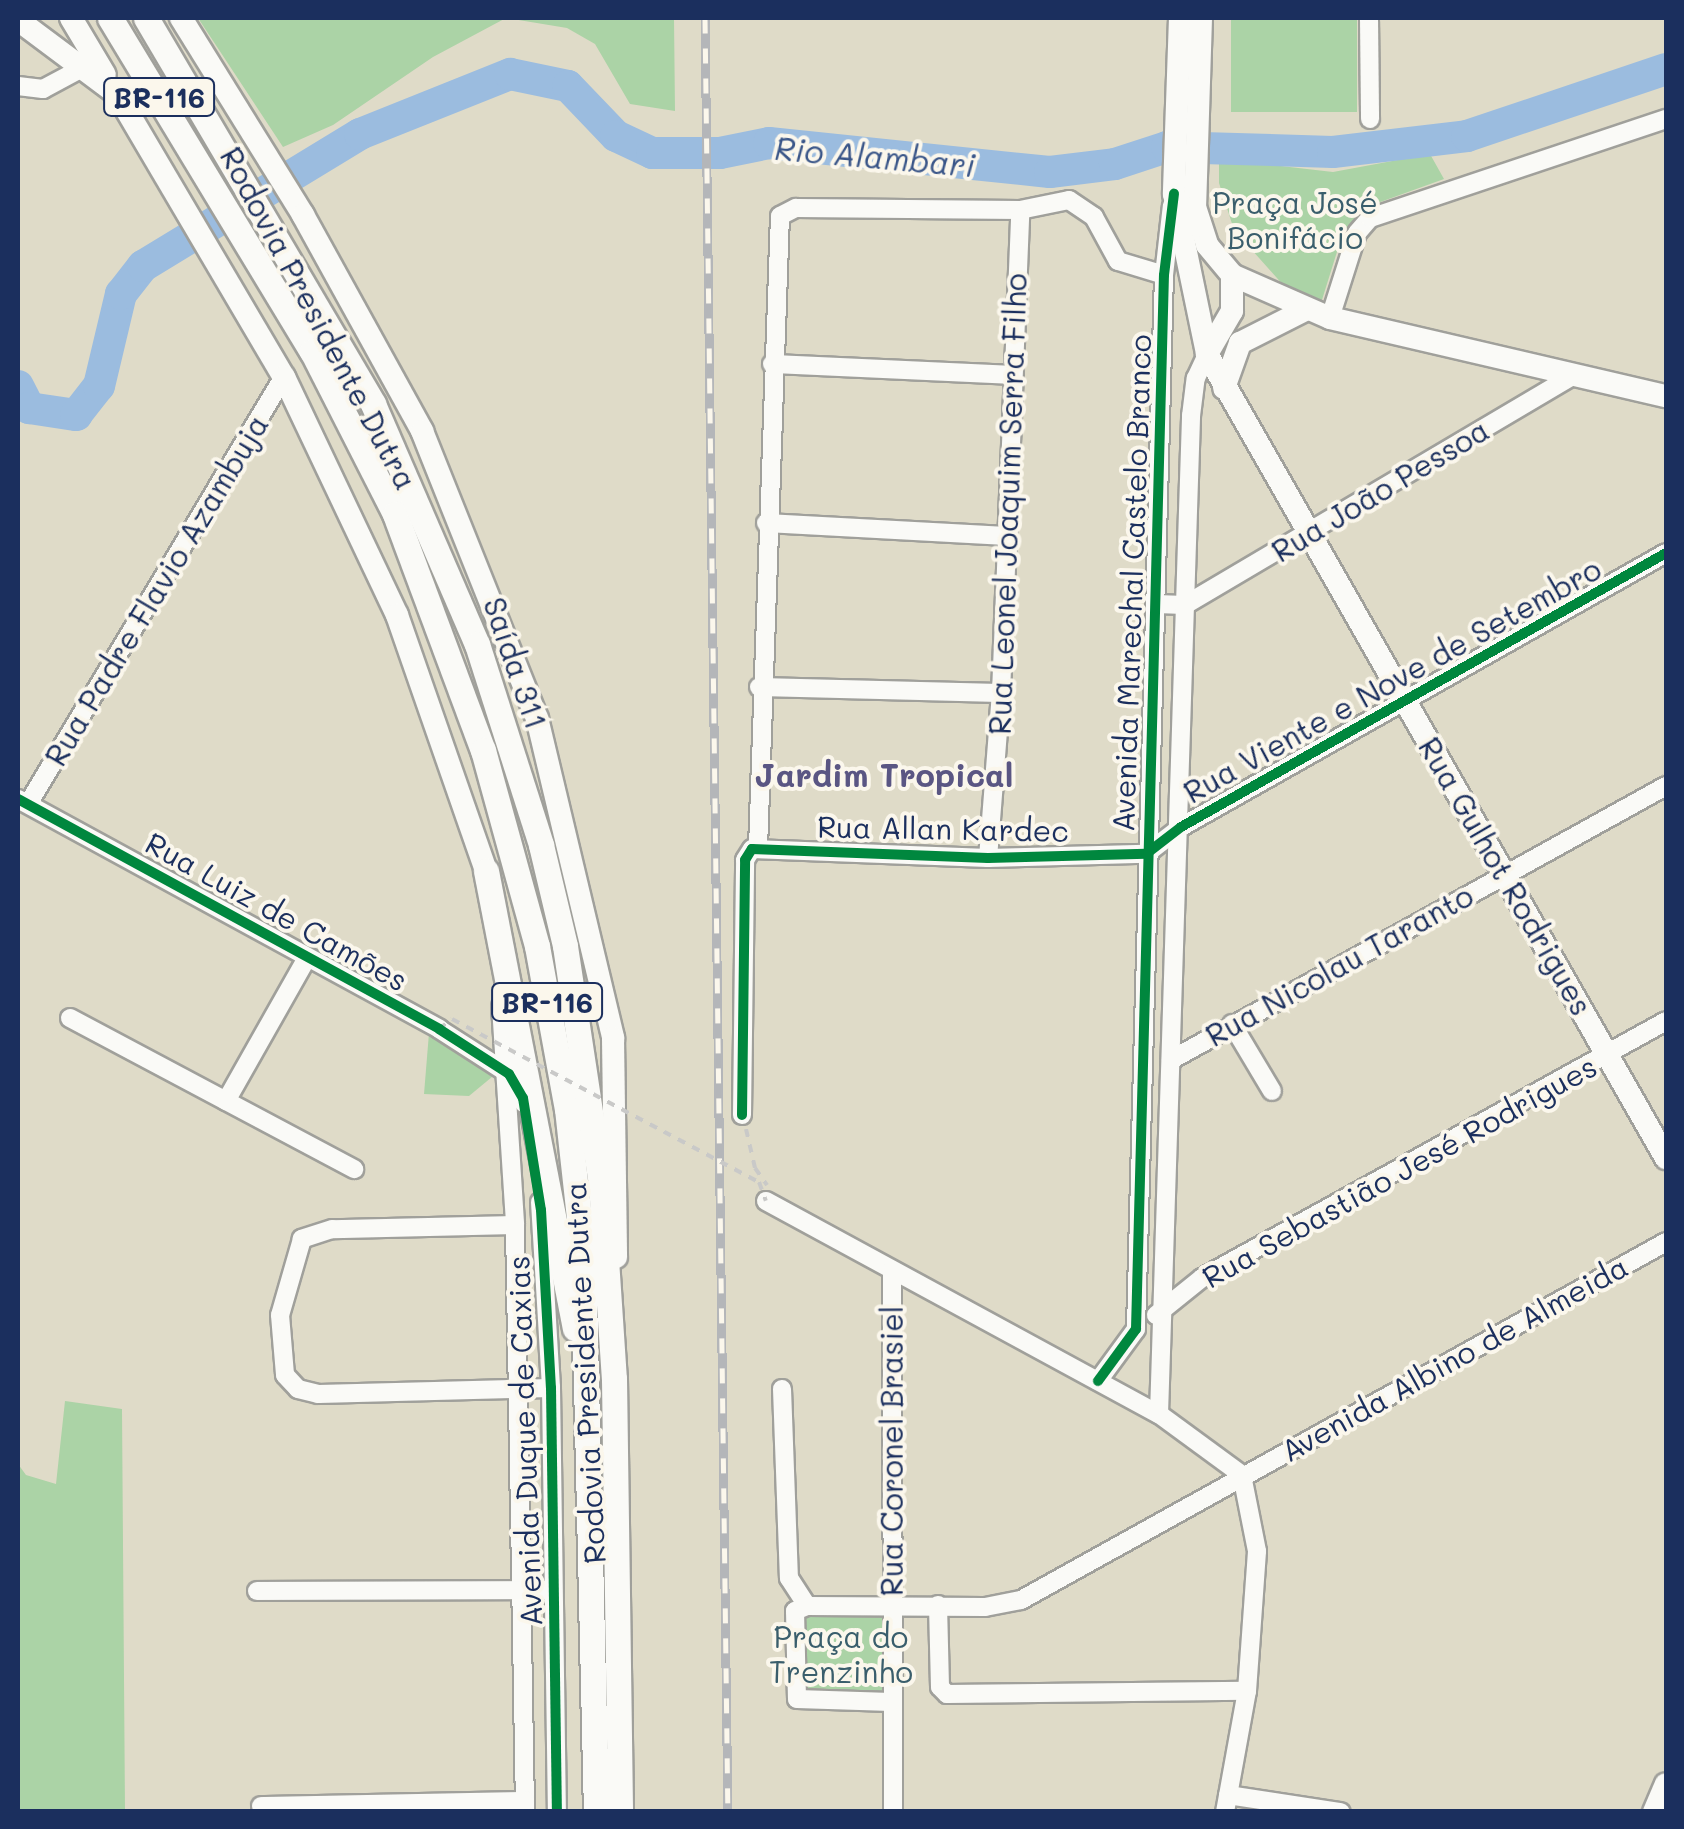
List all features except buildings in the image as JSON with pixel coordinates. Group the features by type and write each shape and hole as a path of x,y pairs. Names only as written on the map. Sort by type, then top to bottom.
{"highway":[{"name":"Rodovia Presidente Dutra","path":"110,18 252,250 395,514 483,750 537,946 567,1109 590,1391 596,1812"},
{"name":"Rodovia Presidente Dutra","path":"146,18 235,160 373,404 432,533 519,770 566,946 590,1096 614,1379 620,1812"},
{"path":"486,871 590,1391"}],"main road":[{"path":"71,18 284,377 397,616 486,871"},
{"name":"Saída 311","path":"180,18 303,215 422,431 483,572 537,718 567,826 613,1038 619,1126 614,1379"},
{"path":"1180,18 1186,96"},
{"path":"1186,96 1202,18"},
{"path":"18,20 86,66 117,94"},
{"name":"Avenida Marechal Castelo Branco","path":"1186,96 1180,181 1201,234 1232,275"},
{"name":"Rua Gulhot Rodrigues","path":"1180,181 1208,354 1224,388 1310,530 1404,702 1610,1054 1666,1158"},
{"path":"1208,354 1232,311 1232,275 1330,318 1666,396"},
{"path":"1224,388 1240,343 1305,310"},
{"path":"1654,1812 1666,1784"}],"street":[{"path":"1369,18 1370,119"},
{"path":"18,86 43,89 86,66"},
{"path":"1330,318 1356,233 1370,218 1666,119"},
{"name":"Avenida Marechal Castelo Branco","path":"1136,1329 1164,275 1180,181"},
{"path":"742,1115 776,227 780,216 796,208 1020,210 1042,200 1083,205 1118,261 1164,275"},
{"name":"Rua Leonel Joaquim Serra Filho","path":"988,858 1002,693 1020,210"},
{"name":"Avenida Marechal Castelo Branco","path":"1160,1414 1192,400 1208,354"},
{"path":"772,364 1011,375"},
{"name":"Rua João Pessoa","path":"1185,604 1574,375"},
{"name":"Rua Padre Flavio Azambuja","path":"23,801 284,377"},
{"path":"766,523 1007,536"},
{"name":"Rua Viente e Nove de Setembro","path":"1146,854 1180,827 1666,553"},
{"path":"1156,604 1185,604"},
{"path":"759,686 1002,693"},
{"name":"Rua Nicolau Taranto","path":"1171,1060 1666,786"},
{"name":"Rua Luiz de Camões","path":"23,801 440,1029 509,1074"},
{"name":"Rua Allan Kardec","path":"752,854 988,858 1146,854"},
{"name":"Avenida Duque de Caxias","path":"486,871 509,1074 519,1388 525,1806"},
{"path":"226,1101 308,958"},
{"path":"70,1018 354,1169"},
{"name":"Rua Sebastião Jesé Rodrigues","path":"1136,1329 1202,1278 1666,1021"},
{"path":"1232,1024 1272,1092"},
{"name":"Avenida Duque de Caxias","path":"509,1074 523,1098 534,1146 550,1388 557,1812"},
{"path":"766,1202 1160,1414 1242,1474 1257,1551 1247,1691 1227,1803 1341,1812"},
{"path":"514,1225 332,1229 302,1239 280,1315 285,1375 298,1389 318,1394 550,1388"},
{"name":"Avenida Albino de Almeida","path":"807,1606 1021,1600 1666,1242"},
{"name":"Rua Coronel Brasiel","path":"892,1270 893,1812"},
{"path":"1098,1382 1136,1329"},
{"path":"782,1389 789,1578 807,1606 793,1616 797,1700 891,1702"},
{"path":"256,1591 553,1590"},
{"path":"938,1605 940,1687 947,1694 1247,1691"},
{"path":"261,1806 525,1806"}],"path":[{"path":"440,1029 452,1019 486,1037 759,1182 766,1202"},
{"path":"742,1115 755,1168 768,1185 766,1202"}],"green space":[{"path":"198,18 506,18 433,57 333,125 283,147"},
{"path":"506,18 674,18 675,111 630,104 595,44 567,28"},
{"path":"1231,18 1357,18 1357,112 1231,112"},
{"name":"Praça José Bonifácio","path":"1430,154 1444,179 1372,205 1341,239 1321,303 1285,287 1234,230 1219,183 1219,159 1333,172"},
{"path":"429,1033 498,1072 469,1096 424,1094"},
{"path":"65,1401 122,1409 125,1811 18,1811 18,1464 26,1475 56,1484"},
{"name":"Praça do Trenzinho","path":"798,1608 885,1610 884,1695 797,1693"}],"waterway":[{"name":"Rio Alambari","path":"18,386 29,408 76,415 99,386 121,294 143,266 360,134 510,74 568,86 616,136 652,153 720,153 769,143 1050,172 1115,164 1167,147 1333,152 1467,136 1666,69"}],"railway":[{"path":"705,18 728,1812"}],"cycle path":[{"path":"1098,1381 1136,1329 1164,275 1174,194"},
{"path":"742,1115 745,860 752,849 988,858 1146,854 1181,827 1666,553"},
{"path":"18,799 439,1029 509,1074 523,1098 541,1210 551,1388 557,1812"}],"district":[{"name":"Jardim Tropical","path":"884,774"}]}
